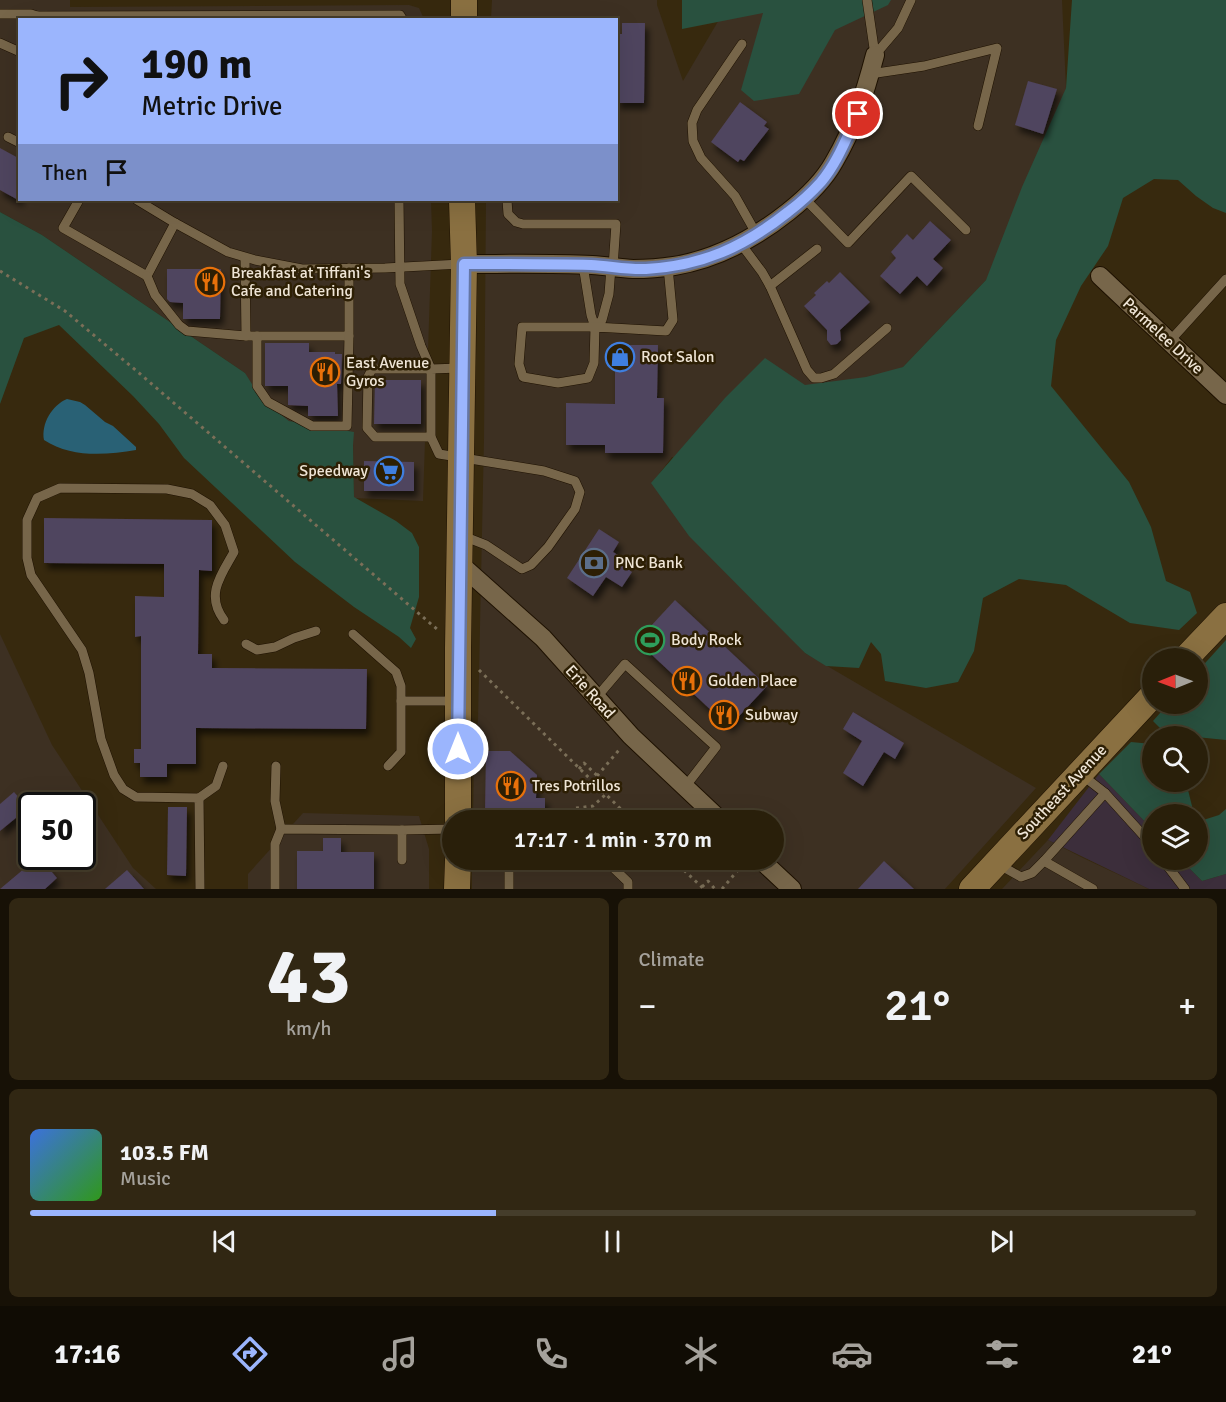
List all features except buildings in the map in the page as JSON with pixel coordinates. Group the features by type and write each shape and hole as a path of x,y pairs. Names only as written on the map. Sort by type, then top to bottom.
{"main road":[{"path":"464,0 464,18"},
{"path":"458,810 464,264 462,201"},
{"path":"1196,648 1226,616"},
{"name":"Southeast Avenue","path":"972,889 1142,707"},
{"path":"458,870 458,889"}],"street":[{"path":"464,264 583,265 633,269 668,267 701,260 749,240 805,199 822,181 835,161 858,114 875,55"},
{"name":"Parmelee Drive","path":"1100,276 1226,395"},
{"name":"Erie Road","path":"460,564 543,638 631,736 709,810"},
{"path":"772,870 792,889"}],"lane":[{"path":"867,0 875,55"},
{"path":"875,55 898,27 911,0"},
{"path":"0,14 31,14 41,18 400,15 402,18"},
{"path":"0,43 18,51"},
{"path":"742,44 697,110 692,123 693,141 701,158 735,196 762,272 807,370 814,378 834,374 887,328"},
{"path":"870,74 924,66 997,48 978,126"},
{"path":"8,137 18,142"},
{"path":"805,199 848,243 911,176 966,230"},
{"path":"78,201 63,228 147,276 155,295 187,331 246,336 349,336"},
{"path":"139,201 228,252 245,258 302,269 464,264"},
{"path":"399,201 400,284 431,369 430,436 439,454 544,471 575,481 580,492 575,508 548,547 531,565 522,569 486,545 460,535"},
{"path":"507,201 508,214 516,222 523,224 616,224 609,294 602,320 595,327"},
{"path":"147,276 175,223"},
{"path":"770,286 817,249"},
{"path":"245,258 246,336"},
{"path":"583,265 595,327 594,363 588,378 558,382 523,377 519,364 522,327 595,327 666,331 673,320 668,267"},
{"path":"257,336 257,387 268,402 312,426 347,426 349,268"},
{"path":"1169,342 1226,279"},
{"path":"430,436 375,437 367,428 368,377 372,369 462,368"},
{"path":"223,766 216,786 199,798 136,797 123,789 114,775 101,739 89,673 82,650 31,575 27,558 27,520 37,498 60,488 167,489 192,494 210,506 225,525 234,552 219,578 215,594 218,612 224,620"},
{"path":"246,644 257,650 275,647 315,631"},
{"path":"353,634 396,672 401,686 400,752 388,766"},
{"path":"596,698 624,664 716,747 685,787"},
{"path":"401,701 458,701"},
{"path":"275,889 275,844 281,829 275,801 276,766"},
{"path":"1080,773 1105,793 1142,834"},
{"path":"996,863 1021,877 1032,873 1105,793"},
{"path":"199,798 200,889"},
{"path":"281,829 442,829"},
{"path":"402,830 402,860"},
{"path":"1044,861 1093,889"},
{"path":"508,889 509,870"},
{"path":"615,870 628,882 628,889"},
{"path":"1171,870 1185,889"}],"path":[{"path":"0,271 65,310 458,648 621,810"},
{"path":"597,776 631,736"},
{"path":"576,808 593,806 608,786 584,764 579,769"},
{"path":"684,870 703,888 708,882 715,889"},
{"path":"722,889 738,870"}],"shaded area":[{"path":"0,0 70,0 70,7 409,5 419,8 424,18 18,18 18,201 431,201 423,501 354,498 353,445 251,407 245,373 42,235 0,212"},
{"path":"492,0 657,0 683,81 720,18 724,0 1062,0 1066,88 1026,213 986,280 903,367 678,457 672,457 652,483 805,653 1036,788 945,889 472,889 472,870 784,870 784,810 473,810 474,749 478,720 484,439 486,201 618,201 618,18 491,18"},
{"path":"0,634 52,745 83,792 18,792 18,870 96,870 96,812 133,868 156,889 0,889"},
{"path":"1099,774 1142,819 1142,870 1191,870 1202,881 1226,874 1226,889 1149,889 1048,840"},
{"path":"303,813 419,816 429,849 429,889 248,889 248,874"},
{"path":"1048,840 1083,858 1149,889 1002,889"}],"green space":[{"path":"682,0 891,0 888,5 835,30 799,94 754,101 741,90 763,13 682,29"},
{"path":"1072,0 1226,0 1226,213 1213,208 1178,180 1154,179 1123,198 1108,246 1081,286 1056,340 1051,386 1129,482 1151,527 1166,581 1190,592 1197,613 1179,630 1130,623 1066,585 1019,579 983,598 974,651 958,682 926,688 885,681 881,654 871,642 859,668 826,666 805,653 689,536 651,483 725,398 765,358 805,385 866,377 903,367 986,280 1022,187 1066,88"},
{"path":"0,212 42,235 245,373 262,400 289,421 354,432 354,497 412,533 419,547 419,597 410,628 416,639 411,648 295,562 184,458 159,424 133,396 59,325 24,338 0,404"},
{"path":"1226,640 1226,740 1208,738 1208,726 1158,726 1153,721 1159,714 1208,714 1208,660"},
{"path":"1131,742 1142,743 1142,792 1188,792 1192,804 1142,804 1142,819 1099,774"},
{"path":"1226,809 1226,874 1202,881 1191,870 1208,870 1208,818 1219,815"}],"water":[{"path":"67,399 85,405 113,426 136,447 136,450 89,454 66,450 44,440 44,428 52,410"}],"place":[{"name":"Breakfast at Tiffani's Cafe and Catering","path":"210,282"},
{"name":"Root Salon","path":"620,357"},
{"name":"East Avenue Gyros","path":"325,372"},
{"name":"Speedway","path":"389,471"},
{"name":"PNC Bank","path":"594,563"},
{"name":"Body Rock","path":"650,640"},
{"name":"Golden Place","path":"687,681"},
{"name":"Subway","path":"724,715"},
{"name":"Tres Potrillos","path":"511,786"}],"route":[{"path":"458,749 464,264 593,265 647,269 674,266 714,256 768,228 805,199 822,181 835,161 858,114"}]}
